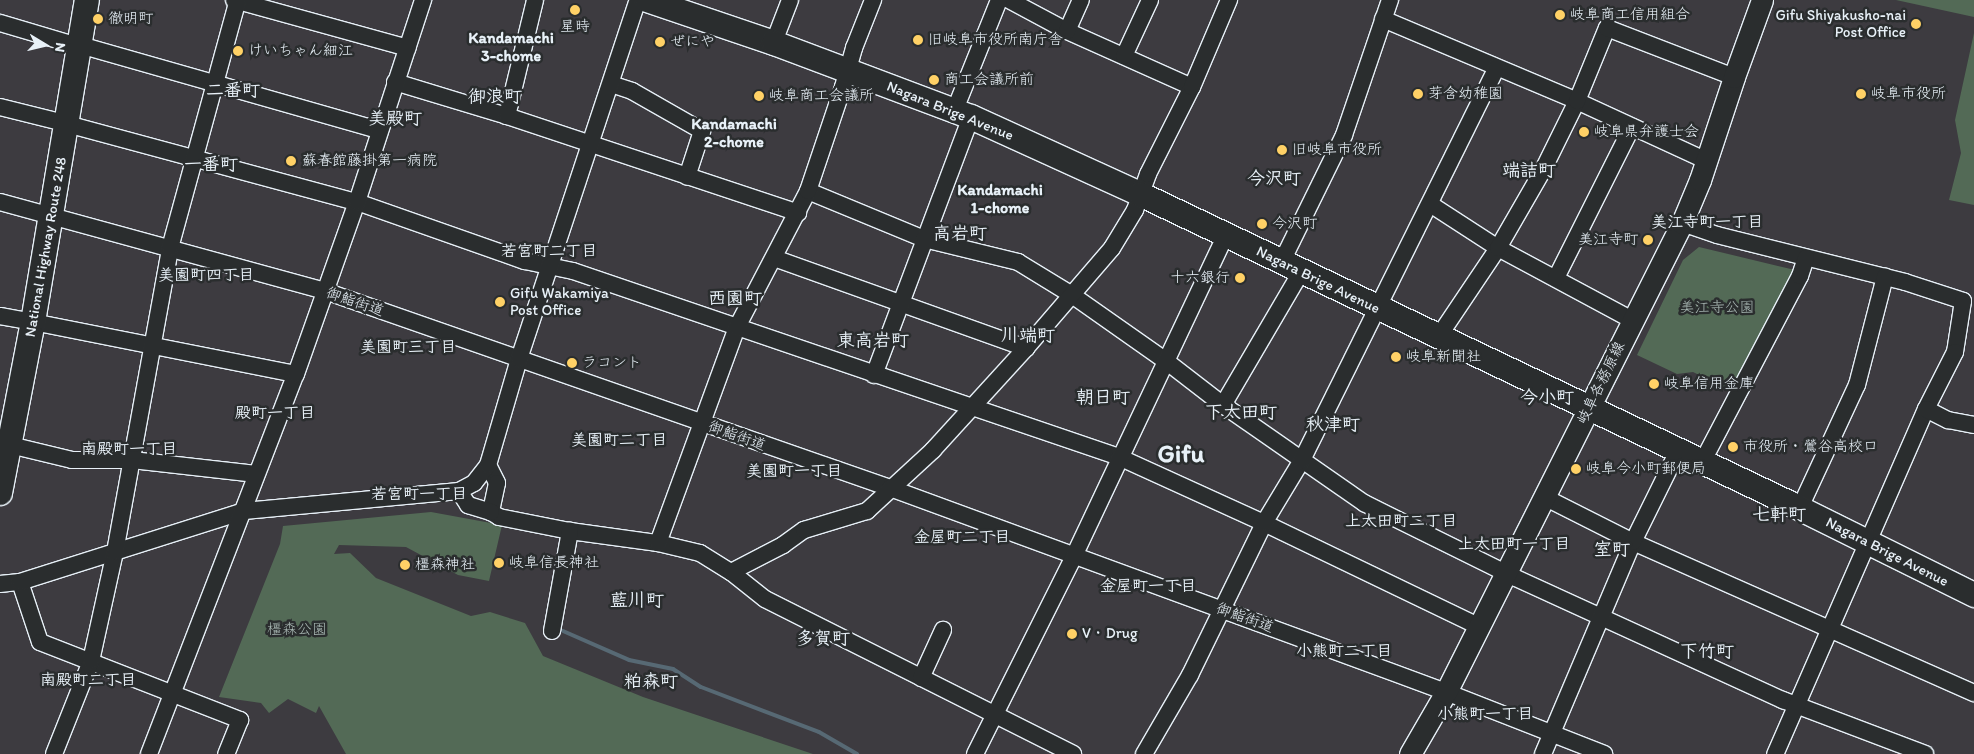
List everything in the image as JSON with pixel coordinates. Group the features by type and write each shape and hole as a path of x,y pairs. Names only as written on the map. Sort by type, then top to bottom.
{"highway":[{"name":"National Highway Route 248","path":"0,494 3,444 18,319 45,214 62,122 74,44 75,0"},
{"name":"National Highway Route 248","path":"74,44 87,0"},
{"name":"Nagara Brige Avenue","path":"647,0 849,66 965,110 1286,253 1381,303 1592,403 1707,453 1804,499 1974,595"},
{"name":"Nagara Brige Avenue","path":"679,0 777,34 849,66"},
{"name":"Nagara Brige Avenue","path":"1142,190 1301,272 1445,326 1592,403 1678,451 1974,584"}],"main road":[{"name":"岐阜各務原線","path":"1410,754 1446,692 1682,223 1707,161 1734,77 1762,0"}],"street":[{"path":"54,754 91,661 115,552 170,248 237,0 408,48"},
{"path":"149,754 296,374 357,202 423,0"},
{"path":"508,116 535,0"},
{"path":"0,584 20,582 244,511 459,491 474,483 488,465 519,359 638,0"},
{"path":"777,34 790,0"},
{"path":"658,543 737,327 808,191 873,0"},
{"path":"874,375 924,238 999,0"},
{"path":"1010,0 1067,31 1192,87"},
{"path":"1067,31 1081,0"},
{"path":"1124,56 1150,0"},
{"path":"731,572 782,546 804,530 867,511 933,450 1026,348 1112,248 1135,210 1142,190 1192,87 1229,0"},
{"path":"1286,253 1344,134 1390,0"},
{"path":"1383,19 1577,101 1707,161"},
{"path":"0,23 379,130"},
{"path":"1445,326 1498,248 1543,170 1577,101 1607,28 1734,77"},
{"path":"1144,754 1190,674 1264,523 1302,460 1497,68"},
{"path":"395,82 508,116 798,213"},
{"path":"611,84 632,90 702,131 687,176"},
{"path":"0,106 357,202 525,261 573,271 1119,457 1264,523 1478,626"},
{"path":"1556,278 1632,127"},
{"path":"808,191 924,238 1018,262 1072,295 1166,361 1223,405 1364,503 1600,617 1797,705 1925,754"},
{"name":"御鮨街道","path":"0,202 325,291 890,488 1446,692 1604,754"},
{"path":"1430,204 1498,248 1632,320"},
{"path":"1682,223 1717,235 1885,277 1963,301 1955,352 1926,409 1828,629 1775,754"},
{"path":"975,754 1074,556 1119,457 1226,234"},
{"path":"774,258 1026,348"},
{"path":"1707,453 1800,276 1806,258"},
{"path":"1223,405 1301,272"},
{"path":"1804,499 1857,386 1885,277"},
{"path":"18,319 296,374"},
{"path":"1926,409 1948,420 1974,425"},
{"path":"3,444 72,460 132,460 256,474"},
{"path":"1543,754 1550,732 1633,542 1678,451"},
{"path":"488,465 497,482 491,512"},
{"path":"459,491 468,505 491,512 499,517 570,531 658,543 700,554 731,572 765,599 1073,754"},
{"path":"1544,497 1633,542 1974,693"},
{"path":"552,631 570,531"},
{"path":"20,582 40,642 240,720 226,754"},
{"path":"921,678 943,630"}],"green space":[{"path":"1896,0 1974,0 1974,17"},
{"path":"1974,33 1974,205 1949,200 1961,153 1955,120"},
{"name":"美江寺公園","path":"1699,247 1795,270 1732,391 1693,372 1677,374 1637,355 1683,260"},
{"name":"橿森公園","path":"431,512 502,525 489,581 458,575 406,547 339,545 334,554 350,553 376,578 471,616 490,612 525,623 543,656 643,697 813,754 346,754 319,706 316,713 288,699 269,713 261,703 219,697 280,544 283,526"}],"waterway":[{"path":"563,631 629,660 673,669 701,687 819,732 857,754"}],"place":[{"name":"星時","path":"575,10"},
{"name":"岐阜商工信用組合","path":"1560,15"},
{"name":"徹明町","path":"98,19"},
{"name":"Gifu Shiyakusho-nai Post Office","path":"1916,24"},
{"name":"旧岐阜市役所南庁舎","path":"918,40"},
{"name":"ぜにや","path":"660,42"},
{"name":"けいちゃん細江","path":"238,51"},
{"name":"商工会議所前","path":"934,80"},
{"name":"芽含幼稚園","path":"1418,94"},
{"name":"岐阜市役所","path":"1861,94"},
{"name":"岐阜商工会議所","path":"759,96"},
{"name":"岐阜県弁護士会","path":"1584,132"},
{"name":"旧岐阜市役所","path":"1282,150"},
{"name":"蘇春館藤掛第一病院","path":"291,161"},
{"name":"今沢町","path":"1262,224"},
{"name":"美江寺町","path":"1648,240"},
{"name":"十六銀行","path":"1240,278"},
{"name":"Gifu Wakamiya Post Office","path":"500,302"},
{"name":"岐阜新聞社","path":"1396,357"},
{"name":"ラコント","path":"572,363"},
{"name":"岐阜信用金庫","path":"1654,384"},
{"name":"市役所・鶯谷高校口","path":"1733,447"},
{"name":"岐阜今小町郵便局","path":"1576,469"},
{"name":"岐阜信長神社","path":"499,563"},
{"name":"橿森神社","path":"405,565"},
{"name":"V・Drug","path":"1072,634"}],"district":[{"name":"Kandamachi 3-chome","path":"511,47"},
{"name":"二番町","path":"233,90"},
{"name":"御浪町","path":"495,96"},
{"name":"美殿町","path":"395,118"},
{"name":"Kandamachi 2-chome","path":"734,133"},
{"name":"一番町","path":"211,164"},
{"name":"端詰町","path":"1529,170"},
{"name":"今沢町","path":"1274,178"},
{"name":"Kandamachi 1-chome","path":"1000,199"},
{"name":"美江寺町一丁目","path":"1707,222"},
{"name":"高岩町","path":"960,233"},
{"name":"若宮町二丁目","path":"549,251"},
{"name":"美園町四丁目","path":"206,275"},
{"name":"西園町","path":"735,298"},
{"name":"川端町","path":"1028,335"},
{"name":"東高岩町","path":"873,340"},
{"name":"美園町三丁目","path":"408,347"},
{"name":"朝日町","path":"1103,397"},
{"name":"今小町","path":"1547,397"},
{"name":"下太田町","path":"1241,412"},
{"name":"殿町一丁目","path":"275,413"},
{"name":"秋津町","path":"1333,424"},
{"name":"美園町二丁目","path":"619,440"},
{"name":"南殿町一丁目","path":"129,449"},
{"name":"Gifu","path":"1181,453"},
{"name":"美園町一丁目","path":"794,471"},
{"name":"若宮町一丁目","path":"419,494"},
{"name":"七軒町","path":"1779,514"},
{"name":"上太田町二丁目","path":"1401,521"},
{"name":"金屋町二丁目","path":"962,537"},
{"name":"上太田町一丁目","path":"1514,544"},
{"name":"室町","path":"1612,549"},
{"name":"金屋町一丁目","path":"1148,586"},
{"name":"藍川町","path":"637,600"},
{"name":"多賀町","path":"823,638"},
{"name":"小熊町二丁目","path":"1344,651"},
{"name":"下竹町","path":"1707,651"},
{"name":"南殿町二丁目","path":"88,680"},
{"name":"粕森町","path":"651,681"},
{"name":"小熊町一丁目","path":"1485,714"}]}
